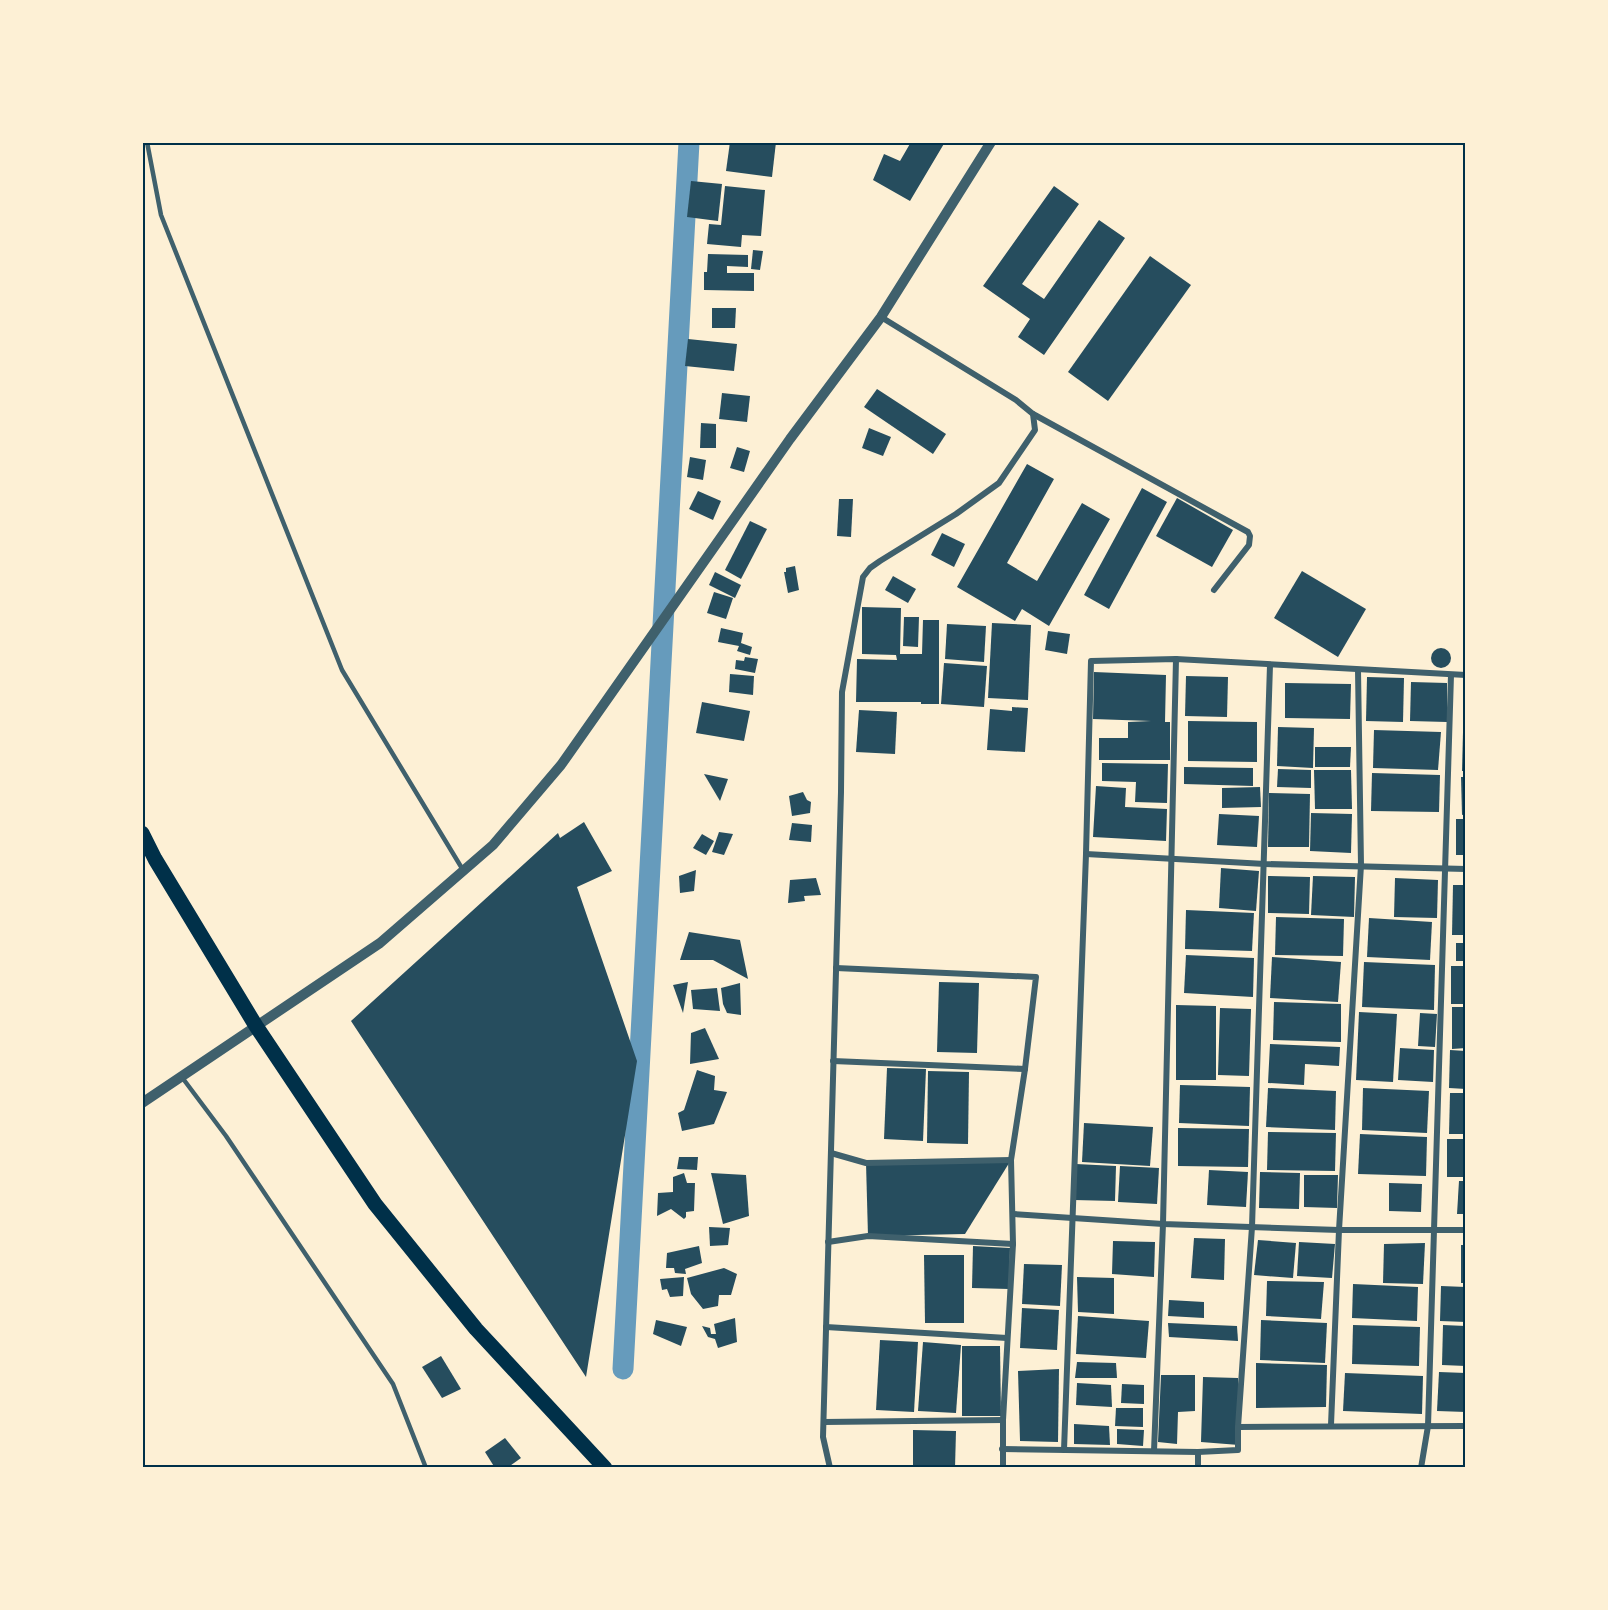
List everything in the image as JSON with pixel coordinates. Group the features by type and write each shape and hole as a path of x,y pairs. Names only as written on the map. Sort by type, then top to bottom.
{"main road":[{"path":"142,833 154,859 256,1026 375,1204 476,1329 606,1467"}],"street":[{"path":"142,1103 380,943 493,844 561,765 790,439 881,316 991,142"},
{"path":"881,316 1016,400 1033,414 1248,532 1250,536 1248,545 1214,590"},
{"path":"830,1467 823,1437 842,692 863,577 880,561 956,514 999,483 1035,430 1033,414"},
{"path":"1154,1451 1163,1224 1176,659"},
{"path":"1064,1450 1091,661 1176,659 1466,675"},
{"path":"1002,1449 1198,1452 1238,1450 1252,1227 1270,665"},
{"path":"1331,1425 1339,1230 1361,865 1358,670"},
{"path":"1422,1467 1428,1426 1451,675"},
{"path":"1086,854 1265,864 1466,869"},
{"path":"836,968 1036,977 1011,1160 1014,1244 1007,1338 1003,1467"},
{"path":"833,1061 1025,1068"},
{"path":"831,1153 866,1163 1011,1160"},
{"path":"1012,1214 1163,1224 1339,1230 1466,1230"},
{"path":"828,1242 868,1236 1014,1244"},
{"path":"826,1327 1007,1338"},
{"path":"824,1422 1003,1420"},
{"path":"1238,1427 1466,1426"},
{"path":"1198,1452 1198,1467"}],"lane":[{"path":"147,142 161,215 342,670 463,870"},
{"path":"181,1076 226,1136 393,1384 426,1467"}],"building":[{"path":"730,142 776,142 772,177 726,171"},
{"path":"911,142 945,142 910,201 873,180 884,154 900,161"},
{"path":"691,181 722,184 718,221 687,217"},
{"path":"725,186 765,190 761,236 742,235 741,247 707,244 709,224 721,225"},
{"path":"1054,186 1079,204 1022,284 1044,299 1099,220 1125,238 1044,355 1018,337 1030,319 983,286"},
{"path":"753,250 763,251 760,270 751,269"},
{"path":"708,254 748,255 748,267 727,266 727,273 754,273 754,291 704,290 704,272 707,272"},
{"path":"1150,256 1191,285 1108,401 1068,372"},
{"path":"712,308 736,308 735,328 712,328"},
{"path":"688,339 737,344 734,371 685,366"},
{"path":"877,389 946,434 933,454 864,407"},
{"path":"722,393 750,396 747,422 719,419"},
{"path":"701,423 716,424 716,448 700,448"},
{"path":"869,428 891,437 883,456 862,448"},
{"path":"737,447 750,451 744,472 730,468"},
{"path":"690,457 706,460 703,480 687,477"},
{"path":"1027,464 1054,479 1007,563 1037,581 1082,503 1110,519 1049,626 1022,609 1015,621 957,587"},
{"path":"1142,488 1167,502 1109,609 1084,595"},
{"path":"698,491 721,501 713,520 689,509"},
{"path":"1177,498 1233,530 1212,567 1156,536"},
{"path":"839,499 853,499 851,537 837,536"},
{"path":"750,521 767,529 741,579 725,570"},
{"path":"942,533 965,544 954,567 931,555"},
{"path":"795,566 799,590 788,593 784,572 786,568"},
{"path":"1302,571 1366,609 1338,657 1274,618"},
{"path":"715,572 741,585 735,598 709,585"},
{"path":"893,576 916,589 908,603 885,590"},
{"path":"714,592 733,598 726,619 707,613"},
{"path":"862,607 901,608 900,654 922,654 923,620 939,620 939,704 856,702 857,659 897,660 896,655 862,654"},
{"path":"904,617 919,617 918,647 903,646"},
{"path":"992,623 1031,625 1028,700 988,698"},
{"path":"947,624 986,626 984,662 945,659"},
{"path":"721,628 743,633 741,643 752,647 750,655 737,651 739,646 718,642"},
{"path":"1048,631 1070,634 1067,654 1045,650"},
{"path":"1441,648 1448,651 1451,658 1448,665 1441,668 1434,665 1431,658 1434,651"},
{"path":"745,657 758,659 755,673 735,669 736,660 744,661"},
{"path":"944,663 987,666 984,707 941,704"},
{"path":"1094,672 1166,675 1165,722 1170,722 1170,760 1099,760 1099,738 1128,738 1128,722 1151,721 1093,719"},
{"path":"730,674 754,676 753,695 729,692"},
{"path":"1186,676 1228,677 1227,717 1185,716"},
{"path":"1367,677 1404,678 1403,722 1366,721"},
{"path":"1411,682 1447,683 1447,722 1410,721"},
{"path":"1285,683 1351,684 1350,719 1285,718"},
{"path":"702,702 750,711 744,741 696,733"},
{"path":"1012,707 1028,708 1025,752 987,750 990,709 1012,711"},
{"path":"859,710 897,712 895,754 856,752"},
{"path":"1188,721 1257,722 1257,762 1188,761"},
{"path":"1278,727 1314,728 1313,768 1277,766"},
{"path":"1374,730 1441,732 1438,770 1373,768"},
{"path":"1463,732 1466,732 1466,771 1462,771"},
{"path":"1315,747 1351,747 1350,767 1315,767"},
{"path":"1102,763 1168,764 1167,803 1135,802 1136,782 1102,781"},
{"path":"1184,767 1253,768 1253,786 1184,784"},
{"path":"1278,769 1311,770 1311,788 1277,787"},
{"path":"1314,770 1351,770 1352,809 1315,809"},
{"path":"1372,773 1440,775 1439,812 1371,811"},
{"path":"704,774 728,779 720,801"},
{"path":"1461,777 1466,777 1466,814 1462,815"},
{"path":"1096,786 1126,788 1125,807 1167,809 1166,841 1093,837"},
{"path":"1260,787 1261,807 1222,808 1222,788"},
{"path":"803,792 807,800 811,802 810,813 792,816 789,796"},
{"path":"1269,793 1310,794 1309,847 1268,847"},
{"path":"1311,813 1352,814 1351,853 1310,851"},
{"path":"1219,814 1259,816 1257,847 1217,845"},
{"path":"1456,819 1466,819 1466,855 1456,855"},
{"path":"584,822 612,871 577,887 637,1061 586,1377 351,1021 558,833 560,838"},
{"path":"792,823 812,825 811,842 789,840"},
{"path":"719,832 733,834 724,855 712,852"},
{"path":"702,834 714,841 706,855 693,848"},
{"path":"1221,868 1259,871 1256,911 1219,908"},
{"path":"696,870 694,891 680,893 679,876"},
{"path":"1268,876 1310,877 1309,914 1268,913"},
{"path":"1313,876 1355,877 1354,917 1311,915"},
{"path":"816,878 821,895 804,896 805,901 788,903 790,880"},
{"path":"1395,878 1438,880 1437,918 1394,917"},
{"path":"1453,885 1466,885 1466,935 1452,935"},
{"path":"1186,910 1254,913 1252,951 1185,949"},
{"path":"1276,917 1344,919 1343,956 1275,955"},
{"path":"1369,918 1432,922 1430,960 1367,957"},
{"path":"689,932 740,940 748,979 713,960 680,960"},
{"path":"1456,943 1466,943 1466,961 1456,961"},
{"path":"1186,955 1254,958 1253,997 1184,993"},
{"path":"1272,957 1341,962 1338,1002 1270,998"},
{"path":"1364,962 1435,965 1434,1010 1362,1007"},
{"path":"1451,966 1466,966 1466,1004 1451,1004"},
{"path":"688,982 683,1013 673,985"},
{"path":"939,982 979,983 977,1053 937,1052"},
{"path":"740,983 741,1015 727,1013 721,988"},
{"path":"717,988 720,1011 693,1009 691,990"},
{"path":"1274,1002 1341,1004 1341,1042 1273,1040"},
{"path":"1176,1005 1216,1006 1216,1080 1176,1080"},
{"path":"1452,1007 1466,1007 1466,1048 1452,1049"},
{"path":"1220,1008 1251,1009 1249,1076 1218,1075"},
{"path":"1359,1012 1397,1014 1393,1082 1356,1080"},
{"path":"1420,1013 1437,1014 1435,1047 1418,1046"},
{"path":"705,1028 719,1059 690,1064 691,1033"},
{"path":"1270,1044 1340,1047 1339,1066 1305,1064 1304,1085 1268,1083"},
{"path":"1400,1048 1434,1050 1433,1082 1398,1080"},
{"path":"1450,1050 1466,1051 1466,1089 1449,1088"},
{"path":"887,1068 926,1069 923,1141 884,1139"},
{"path":"697,1070 715,1076 714,1090 727,1092 714,1124 682,1131 678,1113 684,1110"},
{"path":"928,1071 969,1072 968,1144 927,1143"},
{"path":"1180,1085 1250,1087 1249,1126 1179,1123"},
{"path":"1268,1088 1336,1091 1335,1130 1266,1127"},
{"path":"1363,1088 1429,1091 1427,1133 1362,1130"},
{"path":"1450,1093 1466,1093 1466,1134 1449,1134"},
{"path":"1084,1123 1153,1127 1150,1166 1082,1162"},
{"path":"1178,1128 1249,1129 1248,1167 1178,1166"},
{"path":"1268,1132 1336,1133 1335,1171 1267,1170"},
{"path":"1360,1134 1427,1137 1426,1176 1358,1174"},
{"path":"1447,1139 1466,1139 1466,1177 1447,1177"},
{"path":"679,1157 698,1157 697,1170 677,1169"},
{"path":"1011,1160 965,1234 868,1236 866,1163"},
{"path":"1076,1164 1116,1166 1115,1201 1074,1200"},
{"path":"1120,1166 1159,1168 1157,1204 1118,1202"},
{"path":"1209,1170 1248,1172 1246,1207 1207,1205"},
{"path":"1260,1172 1300,1173 1299,1209 1259,1208"},
{"path":"684,1173 687,1183 695,1183 694,1211 686,1212 684,1219 671,1209 657,1216 658,1193 673,1192 673,1177"},
{"path":"711,1173 746,1175 749,1216 723,1224"},
{"path":"1304,1175 1338,1175 1337,1208 1304,1207"},
{"path":"1459,1181 1466,1181 1466,1214 1457,1214"},
{"path":"1389,1183 1422,1184 1421,1212 1389,1211"},
{"path":"709,1227 730,1228 728,1245 710,1246"},
{"path":"1194,1238 1225,1239 1224,1280 1191,1278"},
{"path":"1258,1240 1296,1243 1293,1278 1254,1275"},
{"path":"1113,1241 1155,1242 1154,1277 1112,1274"},
{"path":"1299,1242 1335,1244 1332,1278 1297,1276"},
{"path":"1425,1243 1423,1284 1383,1283 1384,1244"},
{"path":"1461,1245 1466,1245 1466,1283 1461,1283"},
{"path":"699,1246 702,1263 685,1269 686,1274 675,1273 674,1268 666,1268 667,1253"},
{"path":"973,1246 1010,1248 1009,1289 972,1288"},
{"path":"924,1255 964,1255 964,1323 925,1323"},
{"path":"1024,1264 1062,1265 1060,1306 1022,1304"},
{"path":"724,1268 737,1274 731,1295 719,1295 718,1306 703,1309 691,1294 687,1278"},
{"path":"684,1277 683,1296 670,1297 667,1289 662,1290 660,1279"},
{"path":"1077,1277 1114,1278 1114,1314 1078,1312"},
{"path":"1267,1281 1324,1282 1321,1319 1266,1316"},
{"path":"1353,1284 1418,1287 1417,1321 1352,1318"},
{"path":"1441,1286 1466,1287 1466,1322 1440,1321"},
{"path":"1169,1300 1204,1302 1204,1318 1168,1316"},
{"path":"1022,1308 1059,1310 1057,1350 1020,1348"},
{"path":"1078,1316 1149,1321 1146,1358 1076,1354"},
{"path":"735,1318 737,1342 718,1348 715,1339 708,1337 702,1326 710,1328 711,1334 716,1334 714,1324"},
{"path":"656,1320 687,1327 681,1346 653,1334"},
{"path":"1261,1320 1327,1323 1325,1363 1260,1360"},
{"path":"1168,1323 1237,1326 1238,1341 1169,1337"},
{"path":"1353,1325 1420,1327 1419,1366 1352,1364"},
{"path":"1443,1325 1466,1326 1466,1366 1442,1365"},
{"path":"880,1340 918,1342 914,1412 876,1410"},
{"path":"923,1342 961,1345 956,1413 918,1411"},
{"path":"962,1346 1000,1346 1001,1416 962,1416"},
{"path":"441,1356 461,1389 442,1398 422,1367"},
{"path":"1077,1362 1116,1363 1117,1378 1075,1378"},
{"path":"1256,1363 1327,1365 1326,1407 1256,1408"},
{"path":"1059,1369 1058,1442 1020,1441 1018,1371"},
{"path":"1439,1372 1466,1373 1466,1412 1437,1411"},
{"path":"1345,1373 1423,1376 1422,1414 1343,1411"},
{"path":"1161,1375 1195,1375 1195,1411 1178,1412 1177,1444 1158,1442"},
{"path":"1203,1377 1238,1378 1239,1445 1201,1442"},
{"path":"1077,1383 1111,1385 1112,1407 1076,1405"},
{"path":"1122,1384 1144,1385 1144,1404 1121,1403"},
{"path":"1116,1408 1143,1408 1143,1427 1115,1426"},
{"path":"1074,1424 1109,1426 1110,1445 1074,1444"},
{"path":"1117,1429 1144,1430 1143,1446 1117,1444"},
{"path":"913,1430 956,1431 955,1468 913,1468"},
{"path":"505,1438 521,1458 507,1468 495,1468 485,1452"}],"waterway":[{"path":"623,1369 689,142"}]}
